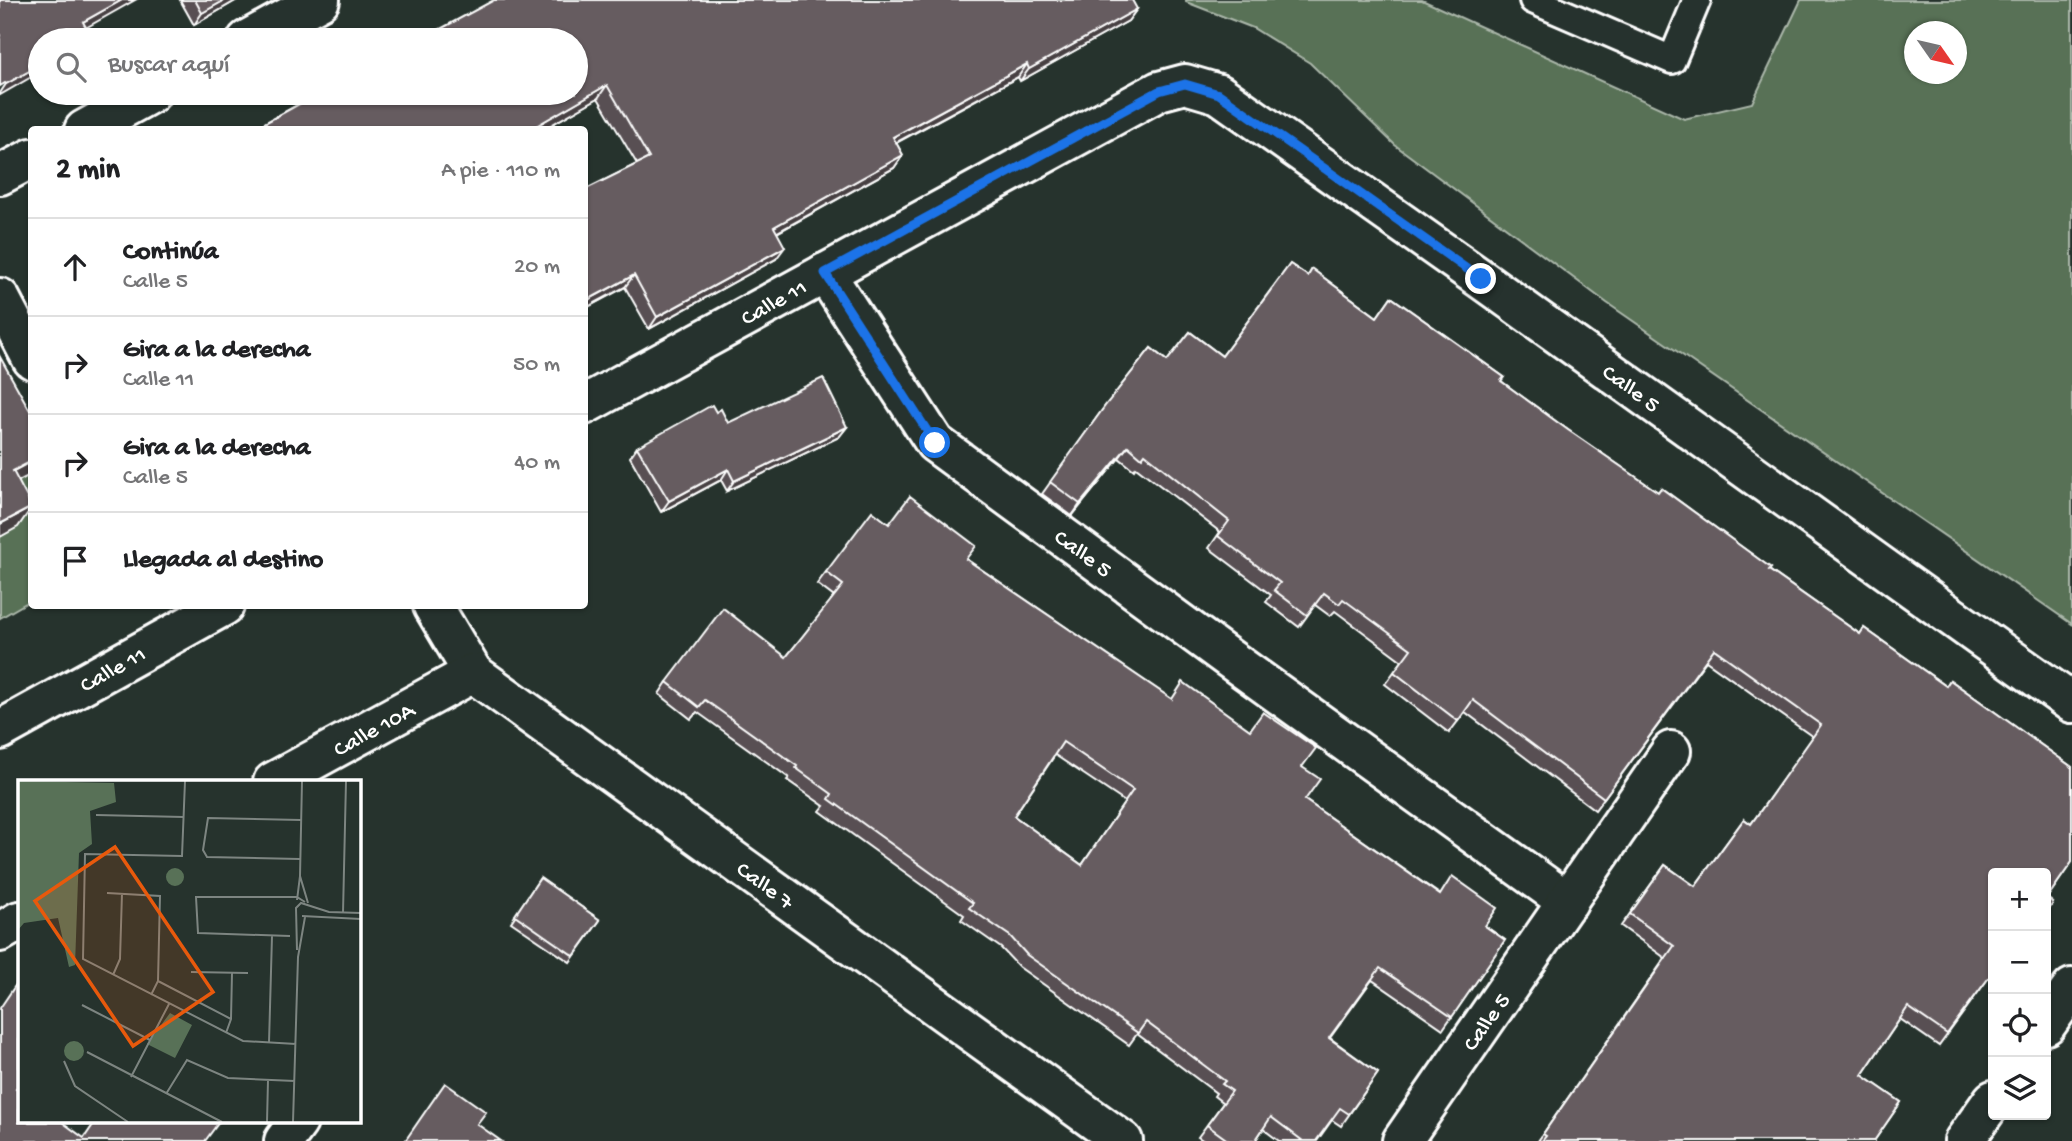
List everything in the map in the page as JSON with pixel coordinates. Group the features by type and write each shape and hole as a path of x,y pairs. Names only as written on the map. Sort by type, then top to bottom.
{"street":[{"path":"269,28 320,0"},
{"name":"Calle 11","path":"588,403 1159,91 1185,84"},
{"name":"Calle 5","path":"1185,84 1219,94 2072,703"},
{"path":"90,126 129,105"},
{"path":"0,175 28,160"},
{"name":"Calle 5","path":"825,273 935,443 1568,902"},
{"path":"0,298 28,351"},
{"name":"Calle 11","path":"0,730 166,620 212,609"},
{"name":"Calle 7","path":"435,609 473,673 1123,1141"},
{"name":"Calle 10A","path":"277,780 473,673"},
{"name":"Calle 5","path":"1402,1141 1671,751"},
{"path":"0,932 18,922"},
{"path":"2051,1018 2072,988"},
{"path":"1964,1141 1988,1107"},
{"path":"284,1141 297,1124"}],"lane":[{"path":"1533,0 1672,60 1697,0"}],"green space":[{"path":"1186,0 1422,0 1684,119 1752,103 1801,0 2072,0 2072,624 1607,303 1395,145 1310,63 1253,28"},
{"path":"0,361 28,434 28,602 0,618"}],"building":[{"path":"0,0 122,0 83,22 86,28 28,28 28,72 0,86"},
{"path":"195,0 225,0 202,13"},
{"path":"494,0 1132,0 1137,9 1029,69 1027,64 893,137 903,155 774,227 785,247 657,317 634,275 588,300 588,188 649,158 607,85 588,96 588,28 442,28"},
{"path":"298,105 572,105 536,126 259,126"},
{"path":"1290,264 1308,276 1312,269 1377,317 1391,297 1504,377 1501,381 1568,430 1658,492 1661,488 1771,568 1769,570 1860,634 1864,628 1946,686 1950,680 2072,767 2072,862 2051,892 2051,868 1988,868 1988,979 1947,1034 1908,1007 1862,1075 1901,1102 1874,1141 1542,1141 1546,1136 1543,1134 1674,946 1630,914 1665,865 1695,886 1744,819 1751,824 1821,725 1714,649 1604,798 1473,700 1458,721 1394,672 1411,649 1343,599 1339,604 1324,593 1307,615 1274,590 1280,583 1218,536 1229,521 1145,454 1142,458 1128,446 1080,504 1050,482 1151,348 1167,361 1190,332 1222,356"},
{"path":"0,357 28,407 28,463 13,471 28,499 28,509 0,524"},
{"path":"823,378 847,427 734,481 728,469 669,501 637,447 712,405 716,412 721,409 728,423"},
{"path":"910,496 976,546 966,559 1172,699 1183,682 1250,730 1263,712 1316,748 1302,767 1320,779 1305,800 1440,895 1452,876 1497,908 1485,926 1505,940 1452,1017 1380,968 1329,1038 1378,1073 1349,1114 1340,1108 1316,1141 1303,1141 1271,1117 1255,1141 1229,1141 1207,1125 1232,1091 1222,1084 1225,1081 1146,1022 1138,1033 1027,955 1010,936 969,908 973,903 829,799 832,794 796,768 797,766 705,700 699,707 667,682 723,608 786,657 843,585 826,572 872,511 889,524","holes":["1063,742 1133,790 1082,865 1014,816"]},
{"path":"540,878 600,920 574,956 515,915"},
{"path":"18,981 18,1124 65,1124 84,1138 94,1124 218,1124 205,1141 0,1141 0,1008"},
{"path":"445,1083 486,1112 477,1124 501,1141 405,1141"}],"route":[{"path":"935,443 825,273 1159,91 1185,84 1219,94 1481,279"}]}
